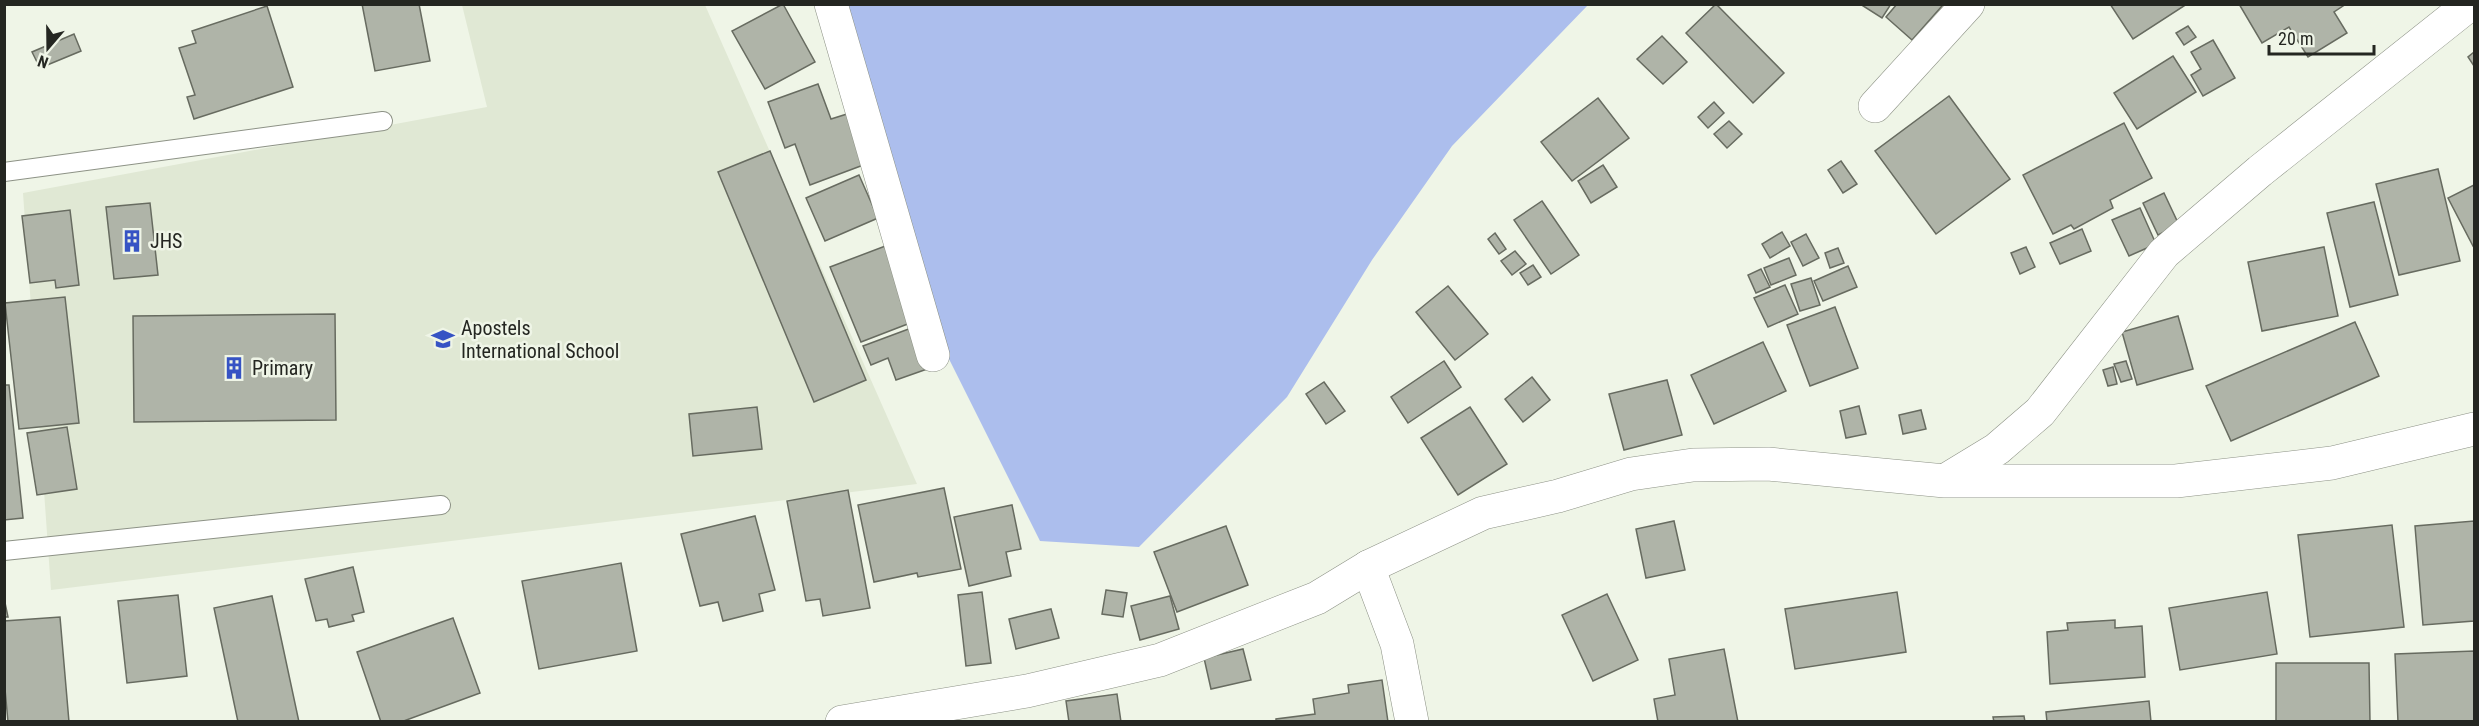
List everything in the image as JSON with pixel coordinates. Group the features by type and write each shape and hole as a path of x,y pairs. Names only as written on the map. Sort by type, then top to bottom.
{"street":[{"path":"831,4 933,355"},
{"path":"1875,106 1968,4"},
{"path":"1945,481 1997,449 2040,412 2163,253 2260,171 2470,4"},
{"path":"842,722 1027,692 1160,660 1317,598 1368,567 1483,513 1558,496 1631,474 1693,465 1768,464 1945,481 2176,481 2331,463 2475,429"},
{"path":"1368,567 1397,644 1412,722"}],"lane":[{"path":"4,172 383,121"},
{"path":"4,551 441,505"}],"shaded area":[{"name":"Apostels International School","path":"462,5 705,5 917,484 51,590 23,193 487,107"}],"water":[{"path":"836,5 1588,5 1452,146 1372,260 1287,397 1139,547 1040,541 926,313"}],"building":[{"path":"362,4 419,4 430,61 375,71"},
{"path":"783,4 815,62 765,89 732,31"},
{"path":"1716,4 1784,73 1753,103 1686,33"},
{"path":"1860,4 1891,4 1882,18"},
{"path":"1897,4 1940,4 1942,6 1912,40 1886,17"},
{"path":"2110,4 2187,4 2133,39"},
{"path":"2239,4 2346,4 2334,12 2347,33 2308,57 2289,27 2262,43"},
{"path":"267,6 293,87 194,119 187,97 195,95 179,48 196,43 192,31"},
{"path":"2188,26 2196,37 2184,45 2176,33"},
{"path":"74,34 81,51 40,68 32,52"},
{"path":"1662,36 1687,62 1663,84 1637,59"},
{"path":"2213,40 2235,78 2203,96 2191,75 2201,69 2191,52"},
{"path":"2474,52 2474,66 2468,57"},
{"path":"2173,56 2196,92 2137,129 2114,93"},
{"path":"818,84 831,119 847,114 866,164 810,185 795,144 785,148 768,102"},
{"path":"1949,96 2010,179 1936,234 1875,151"},
{"path":"1598,98 1629,138 1572,181 1541,142"},
{"path":"1714,102 1724,113 1708,128 1698,117"},
{"path":"1729,121 1742,134 1727,148 1714,134"},
{"path":"2124,123 2152,178 2110,200 2113,208 2074,229 2071,225 2053,234 2023,175"},
{"path":"770,151 866,380 814,402 718,172"},
{"path":"1841,161 1857,184 1843,193 1828,170"},
{"path":"1603,165 1617,187 1591,203 1578,181"},
{"path":"2438,169 2460,261 2399,275 2376,184"},
{"path":"859,175 878,218 825,241 806,198"},
{"path":"2474,185 2474,245 2473,246 2448,198"},
{"path":"2164,193 2179,225 2158,235 2143,203"},
{"path":"1542,201 1579,255 1551,274 1514,220"},
{"path":"2374,202 2398,295 2350,307 2327,213"},
{"name":"JHS","path":"150,203 158,275 114,279 106,207"},
{"path":"2140,208 2156,244 2129,256 2112,220"},
{"path":"70,210 79,285 56,288 55,280 30,283 22,216"},
{"path":"2082,229 2091,251 2060,264 2050,243"},
{"path":"1782,232 1790,246 1770,258 1762,244"},
{"path":"1495,233 1506,249 1499,254 1488,239"},
{"path":"1806,234 1819,258 1803,266 1791,242"},
{"path":"888,245 918,320 861,342 830,267"},
{"path":"2026,247 2035,267 2020,274 2011,253"},
{"path":"2324,247 2338,316 2262,331 2248,262"},
{"path":"1838,248 1844,263 1830,268 1825,253"},
{"path":"1515,251 1526,264 1512,275 1501,261"},
{"path":"1789,258 1796,275 1771,285 1764,268"},
{"path":"1533,265 1541,277 1528,285 1520,273"},
{"path":"1848,266 1857,287 1823,301 1814,281"},
{"path":"1761,269 1770,287 1756,293 1748,275"},
{"path":"1811,278 1820,305 1800,311 1791,284"},
{"path":"1785,285 1798,314 1768,327 1754,298"},
{"path":"1448,286 1488,334 1455,360 1416,312"},
{"path":"65,297 79,423 19,429 5,303"},
{"path":"1835,307 1858,368 1810,386 1787,325"},
{"name":"Primary","path":"335,314 336,420 134,422 133,316"},
{"path":"2178,316 2193,369 2137,385 2122,332"},
{"path":"2355,322 2379,376 2231,441 2206,386"},
{"path":"914,327 930,368 896,380 888,358 871,365 863,346"},
{"path":"1763,342 1786,391 1714,424 1691,375"},
{"path":"1444,361 1461,387 1408,423 1391,397"},
{"path":"2126,361 2132,379 2121,382 2114,364"},
{"path":"2113,367 2117,384 2108,386 2103,370"},
{"path":"1532,377 1550,400 1523,422 1505,399"},
{"path":"1667,380 1682,435 1624,450 1609,394"},
{"path":"1324,382 1345,411 1326,424 1306,394"},
{"path":"4,385 9,385 23,518 4,520"},
{"path":"1859,406 1866,434 1846,438 1840,411"},
{"path":"757,407 762,449 693,456 689,414"},
{"path":"1470,407 1507,464 1458,495 1421,438"},
{"path":"1921,410 1926,429 1903,434 1899,415"},
{"path":"67,427 77,489 37,495 27,433"},
{"path":"944,488 961,569 918,577 917,573 874,582 858,505"},
{"path":"848,490 870,608 823,616 820,599 806,601 787,501"},
{"path":"1012,505 1021,549 1006,552 1011,576 969,586 954,517"},
{"path":"755,516 775,590 759,594 763,611 723,621 718,602 700,606 681,534"},
{"path":"1674,521 1685,570 1646,578 1636,529"},
{"path":"2474,521 2474,621 2423,625 2415,526"},
{"path":"2392,525 2404,627 2310,637 2298,535"},
{"path":"1226,526 1248,585 1177,612 1154,552"},
{"path":"621,563 637,651 539,669 522,581"},
{"path":"353,567 364,612 352,615 354,621 329,627 327,619 316,621 305,579"},
{"path":"1106,590 1127,593 1123,617 1102,614"},
{"path":"982,592 991,663 966,666 958,595"},
{"path":"1897,592 1906,652 1795,669 1785,609"},
{"path":"2267,592 2277,654 2180,670 2169,608"},
{"path":"1607,594 1638,660 1593,681 1562,615"},
{"path":"178,595 187,676 127,683 118,601"},
{"path":"272,596 299,722 238,722 214,608"},
{"path":"1170,596 1179,629 1140,640 1131,606"},
{"path":"4,598 8,617 4,617"},
{"path":"1051,609 1059,638 1016,649 1009,619"},
{"path":"60,617 69,722 8,722 4,678 4,621"},
{"path":"453,618 480,693 401,722 381,722 357,652"},
{"path":"2115,620 2115,628 2142,626 2145,677 2050,684 2047,632 2068,630 2067,623"},
{"path":"1243,649 1251,680 1211,689 1204,658"},
{"path":"1724,649 1738,722 1658,722 1654,699 1675,695 1669,659"},
{"path":"2474,651 2474,722 2398,722 2395,654"},
{"path":"2276,663 2369,663 2370,722 2276,722"},
{"path":"1382,680 1388,722 1276,722 1276,719 1315,714 1313,699 1349,693 1348,685"},
{"path":"1117,694 1121,722 1069,722 1066,701"},
{"path":"2149,701 2151,722 2047,722 2046,712"},
{"path":"2024,716 2025,722 1994,722 1993,717"}],"place":[{"name":"JHS","path":"132,241"},
{"name":"Apostels International School","path":"443,339"},
{"name":"Primary","path":"234,368"}]}
